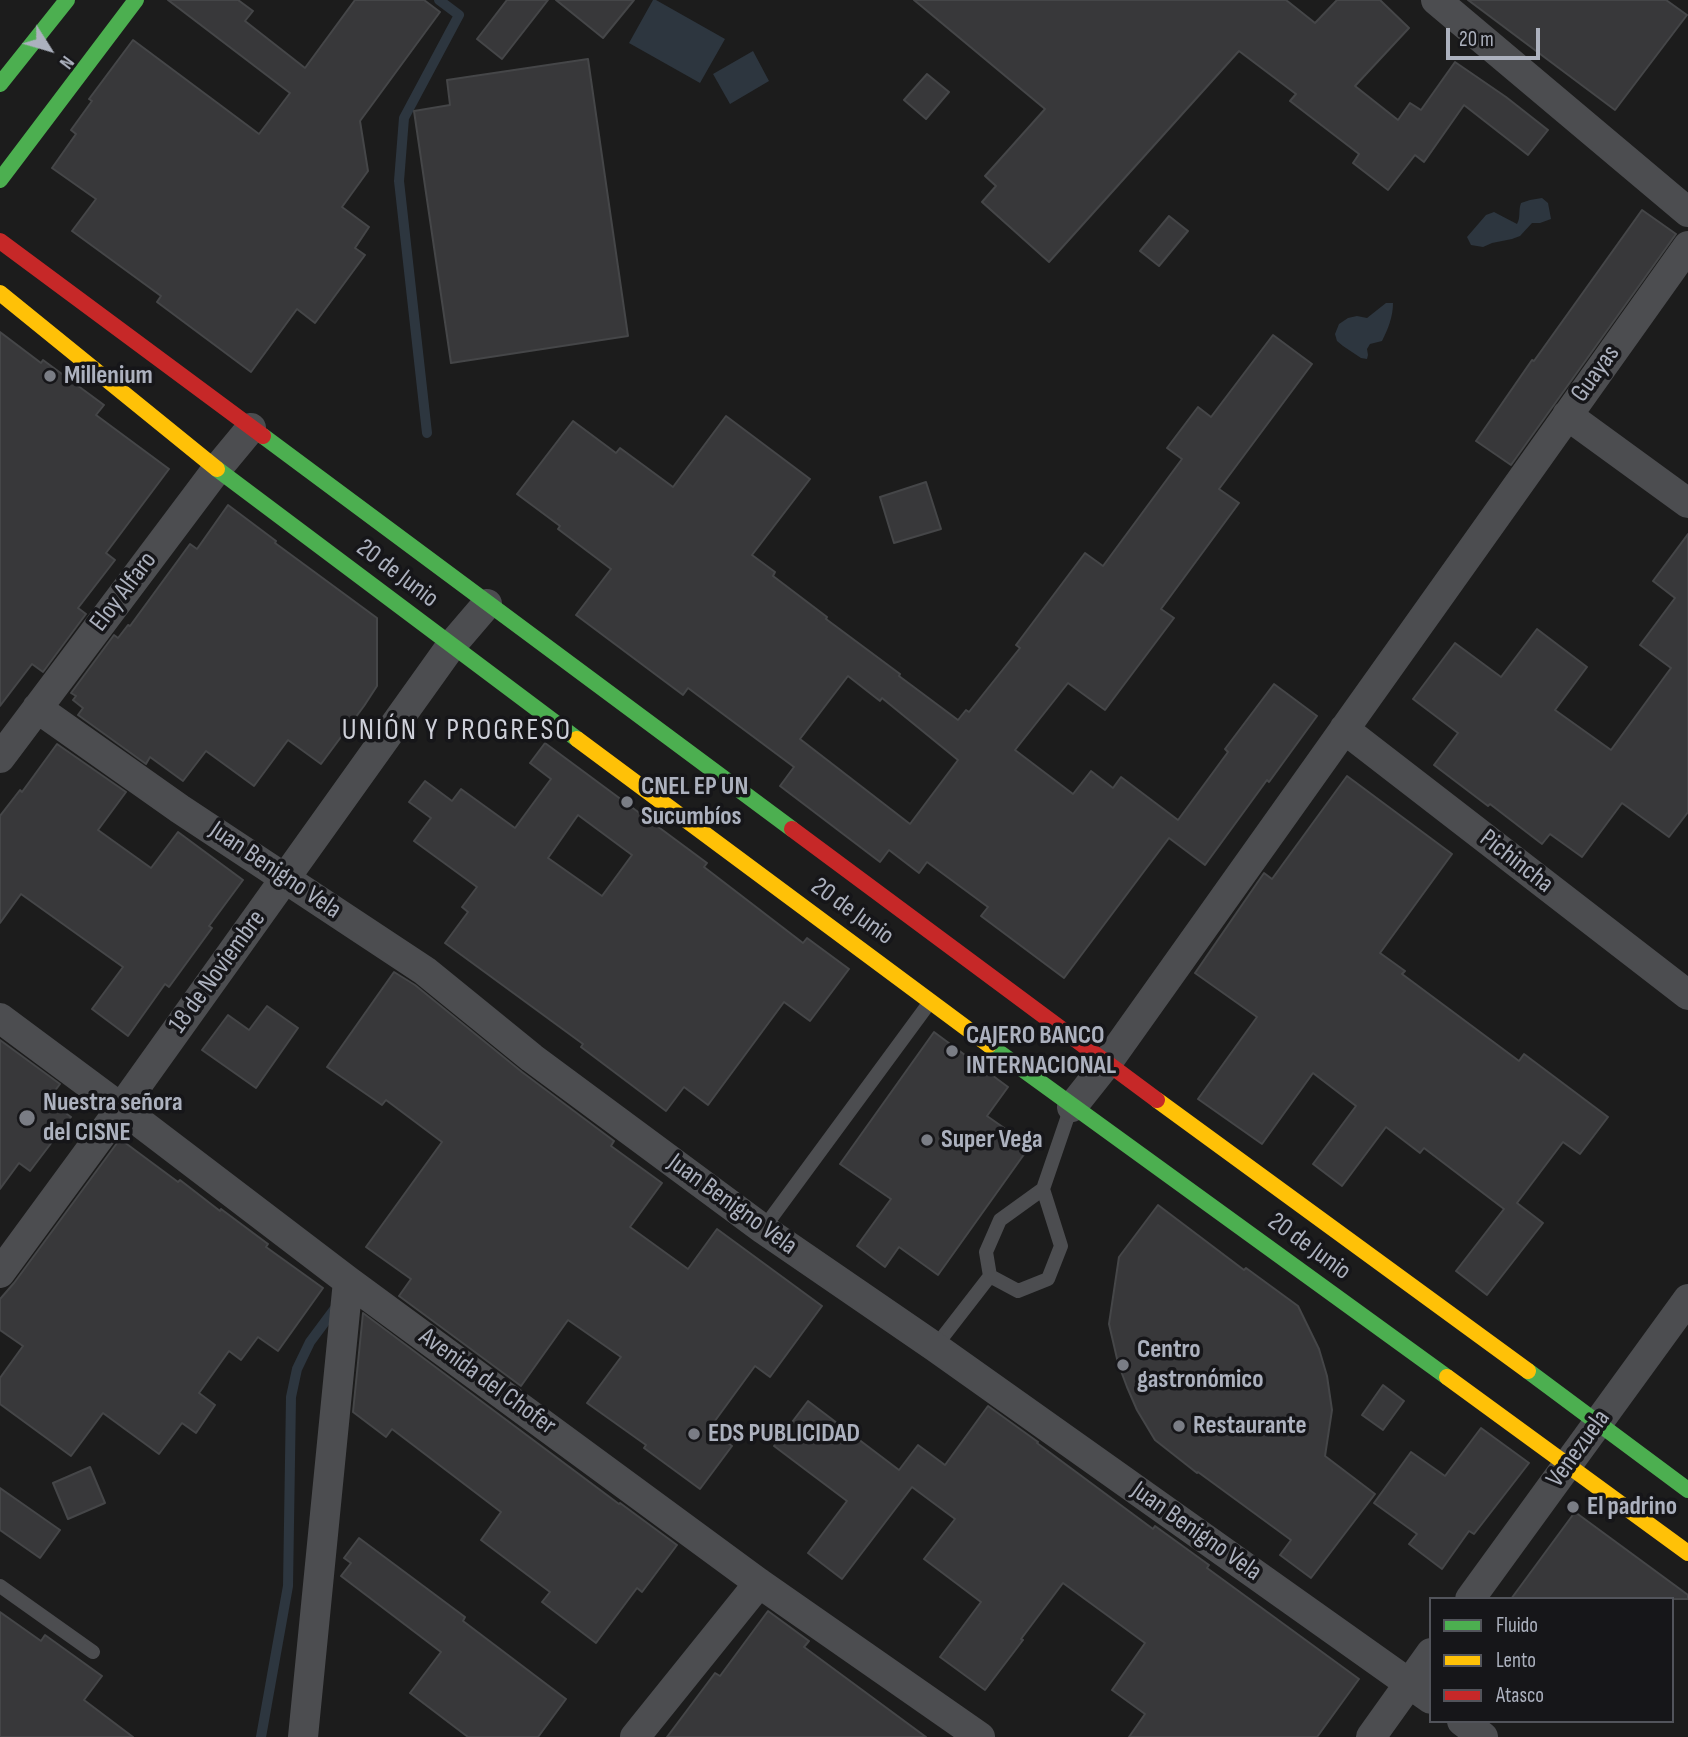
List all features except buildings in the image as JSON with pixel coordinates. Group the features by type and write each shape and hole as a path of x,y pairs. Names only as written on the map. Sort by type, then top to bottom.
{"main road":[{"path":"0,84 67,0"},
{"path":"0,180 136,0"},
{"name":"20 de Junio","path":"0,241 1107,1063 1688,1490"},
{"name":"20 de Junio","path":"0,293 217,469 451,646 1072,1107 1688,1553"}],"street":[{"path":"1436,0 1688,212"},
{"name":"Guayas","path":"1688,246 1567,415 1688,503"},
{"path":"1072,1107 1107,1063 1567,415"},
{"name":"Eloy Alfaro","path":"0,758 217,469 251,428"},
{"name":"18 de Noviembre","path":"0,1273 451,646 487,604"},
{"name":"Juan Benigno Vela","path":"37,708 180,808 425,971 532,1058 763,1229 935,1347 1420,1691"},
{"name":"Pichincha","path":"1344,729 1688,995"},
{"name":"Avenida del Chofer","path":"0,1018 348,1282 759,1583 980,1737"},
{"path":"303,1737 348,1282"},
{"name":"Venezuela","path":"1471,1597 1688,1298"},
{"path":"635,1737 759,1583"},
{"path":"1371,1737 1420,1691 1429,1660"},
{"path":"1465,1723 1483,1737"}],"lane":[{"path":"763,1229 931,1001"},
{"path":"935,1347 990,1276 986,1252 1000,1220 1043,1189 1072,1107"},
{"path":"990,1276 1018,1291 1048,1279 1062,1246 1043,1189"},
{"path":"0,1586 93,1652"}],"shaded area":[{"path":"653,0 725,39 700,83 629,43"},
{"path":"753,51 769,81 730,104 713,74"},
{"path":"1542,198 1548,203 1551,219 1532,223 1520,236 1512,239 1483,247 1471,245 1467,237 1486,215 1494,212 1517,224 1521,203"},
{"path":"1386,303 1393,303 1390,323 1382,341 1370,344 1367,359 1361,358 1337,341 1335,334 1339,324 1357,316 1367,318"}],"waterway":[{"path":"427,433 399,181 404,118 459,15 439,0"},
{"path":"261,1737 288,1586 291,1397 297,1369 310,1342 336,1307"}],"traffic: fast":[{"path":"0,84 67,0"},
{"path":"0,180 136,0"},
{"path":"263,436 792,829"},
{"path":"217,469 577,739"},
{"path":"989,1045 1447,1377"},
{"path":"1528,1371 1688,1490"}],"traffic: slow":[{"path":"0,293 217,469"},
{"path":"577,739 989,1045"},
{"path":"1157,1100 1528,1371"},
{"path":"1447,1377 1688,1553"}],"traffic: jam":[{"path":"0,241 263,436"},
{"path":"792,829 1157,1100"}],"place":[{"name":"Millenium","path":"50,376"},
{"name":"CNEL EP UN Sucumbíos","path":"627,802"},
{"name":"CAJERO BANCO INTERNACIONAL","path":"952,1051"},
{"name":"Nuestra señora del CISNE","path":"27,1118"},
{"name":"Super Vega","path":"927,1140"},
{"name":"Centro gastronómico","path":"1123,1365"},
{"name":"Restaurante","path":"1179,1426"},
{"name":"EDS PUBLICIDAD","path":"694,1434"},
{"name":"El padrino","path":"1573,1507"}],"district":[{"name":"UNIÓN Y PROGRESO","path":"457,731"}]}
